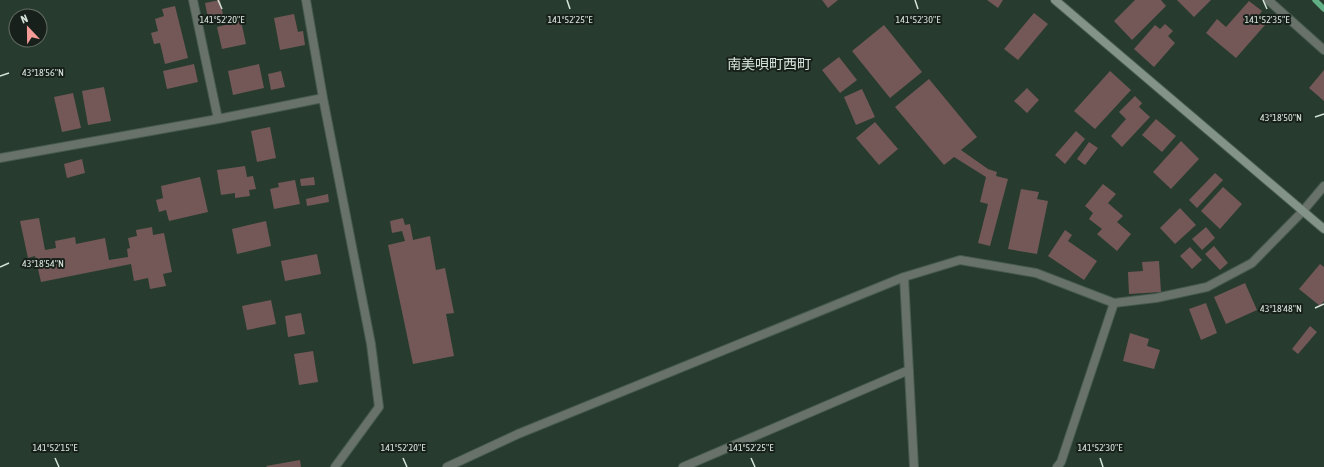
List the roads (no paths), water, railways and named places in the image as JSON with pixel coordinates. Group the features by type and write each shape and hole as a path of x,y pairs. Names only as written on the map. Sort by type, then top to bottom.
{"street":[{"path":"193,0 218,119"},
{"path":"306,0 323,98 371,344 379,407 335,467"},
{"path":"1055,0 1324,229"},
{"path":"1268,0 1324,50"},
{"path":"0,158 218,119 323,98"},
{"path":"447,467 525,432 904,277 960,260 1036,273 1114,303 1156,298 1207,287 1252,263 1303,211 1324,186"},
{"path":"904,277 914,467"},
{"path":"1057,467 1061,462 1114,303"},
{"path":"683,467 909,370"}],"waterway":[{"path":"1315,0 1324,9"}],"district":[{"name":"南美唄町西町","path":"769,64"}]}
